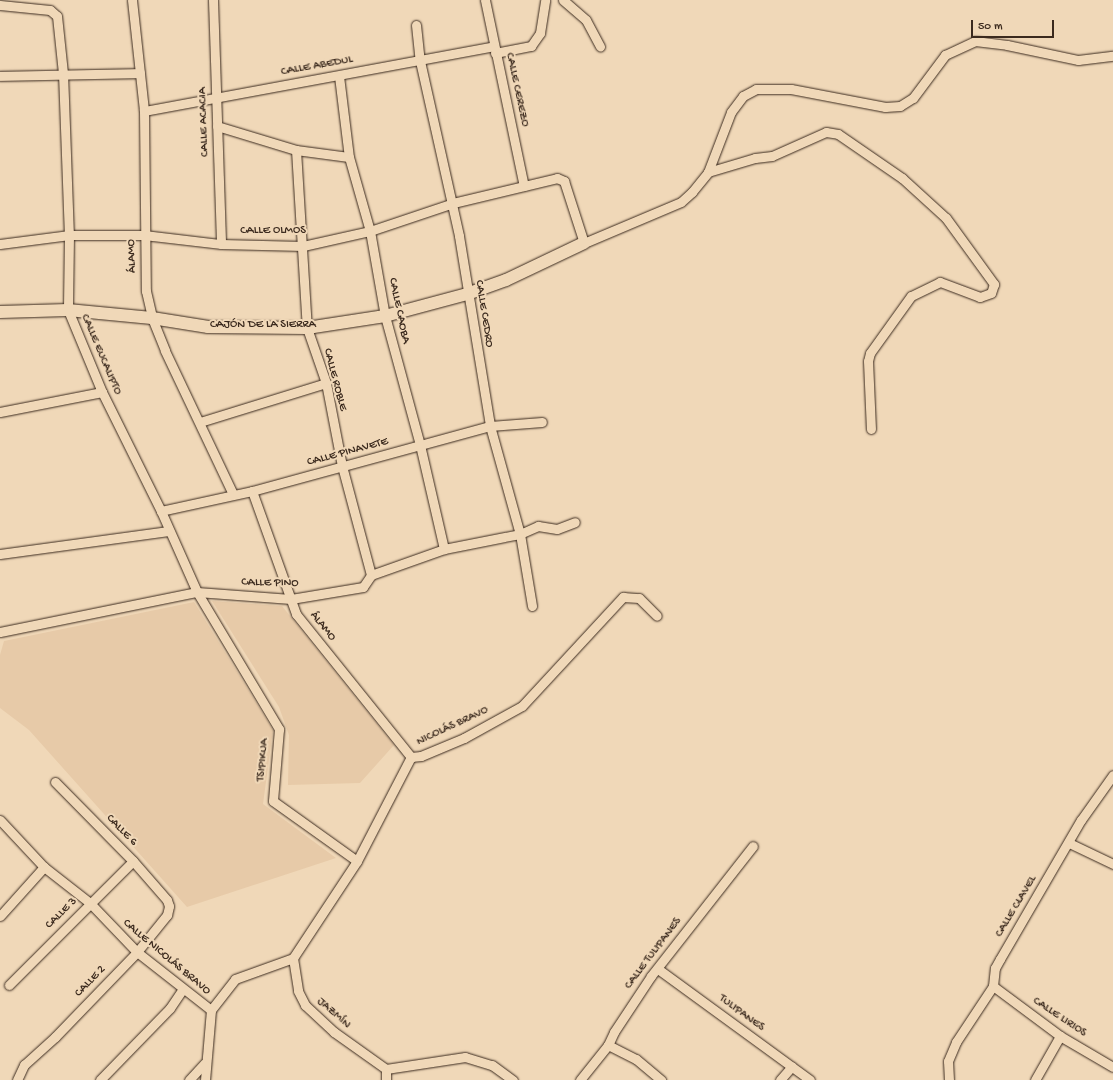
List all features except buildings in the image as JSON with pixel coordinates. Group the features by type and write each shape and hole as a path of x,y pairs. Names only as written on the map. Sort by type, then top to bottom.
{"street":[{"name":"ÁLAMO","path":"132,0 144,111 144,235 146,291 152,318 165,351 233,494"},
{"name":"CALLE ACACIA","path":"213,0 221,244"},
{"name":"CALLE CEREZO","path":"485,0 524,186"},
{"name":"CALLE ABEDUL","path":"144,111 420,60 531,46 540,33 545,0"},
{"path":"563,0 586,20 600,46"},
{"name":"CALLE EUCALIPTO","path":"0,5 50,10 57,16 63,73 69,235 68,310 102,392 161,511 168,531 197,592"},
{"name":"CALLE CEDRO","path":"416,25 420,60 453,203 490,426 520,534 532,606"},
{"path":"584,243 681,202 708,172 731,112 743,96 756,89 772,87 791,89 885,107 900,106 913,98 945,54 954,48 975,41 1007,45 1078,60 1113,56"},
{"path":"0,76 63,73 140,73"},
{"name":"CALLE CAOBA","path":"339,76 348,157 370,230 385,316 420,445 444,549"},
{"path":"217,126 296,150 348,157"},
{"path":"708,172 754,158 772,156 826,132 838,134 902,178 946,218 994,284 991,294 980,297 940,282 911,296 870,353 868,361 871,429"},
{"name":"CALLE ROBLE","path":"296,150 307,328 326,383 342,466 371,575"},
{"name":"CALLE OLMOS","path":"0,244 69,235 144,235 221,244 303,246 370,230 453,203 561,178 584,243"},
{"name":"CAJÓN DE LA SIERRA","path":"0,312 68,310 152,318 208,327 307,328 385,316 467,294 506,280 584,243"},
{"path":"200,422 326,383"},
{"path":"0,412 102,392"},
{"name":"CALLE PINAVETE","path":"161,511 233,494 252,492 490,426 542,422"},
{"name":"ÁLAMO","path":"252,492 296,614 411,757"},
{"name":"CALLE PINO","path":"0,632 197,592 291,599 363,587 371,575 444,549 520,534 538,526 557,529 576,522"},
{"path":"0,554 168,531"},
{"name":"TSIPIKUA","path":"197,592 279,729 273,801 357,861"},
{"name":"NICOLÁS BRAVO","path":"293,958 357,861 411,757 421,756 464,738 522,706 624,597 639,598 657,616"},
{"name":"CALLE CLAVEL","path":"993,986 995,968 1081,820 1113,775"},
{"name":"CALLE 6","path":"55,782 133,860 167,900"},
{"name":"CALLE NICOLÁS BRAVO","path":"0,820 4,830 44,866 90,903 137,952 182,990 211,1010 235,980 293,958"},
{"path":"1069,843 1113,864"},
{"name":"CALLE TULIPANES","path":"580,1080 608,1045 614,1032 635,999 753,846"},
{"name":"CALLE 3","path":"9,985 133,860"},
{"path":"0,916 44,866"},
{"name":"CALLE 2","path":"18,1076 137,952 166,915 169,906 167,900"},
{"name":"JAZMÍN","path":"293,958 298,991 305,1005 334,1032 386,1069"},
{"name":"TULIPANES","path":"658,969 810,1080"},
{"path":"949,1080 948,1061 954,1048 993,986"},
{"name":"CALLE LIRIOS","path":"993,986 1060,1036 1113,1067"},
{"path":"100,1080 170,1008 182,990"},
{"path":"205,1080 205,1063 211,1010"},
{"path":"1035,1080 1060,1036"},
{"path":"608,1045 636,1059 661,1080"},
{"path":"386,1080 386,1069 465,1058 492,1065 513,1080"},
{"path":"189,1080 205,1063"},
{"path":"780,1080 792,1066"}],"shaded area":[{"path":"212,601 282,606 394,745 360,783 288,785 289,735 279,707"},
{"path":"194,602 273,730 263,804 336,858 187,907 29,730 0,708 0,655 4,641"}]}
